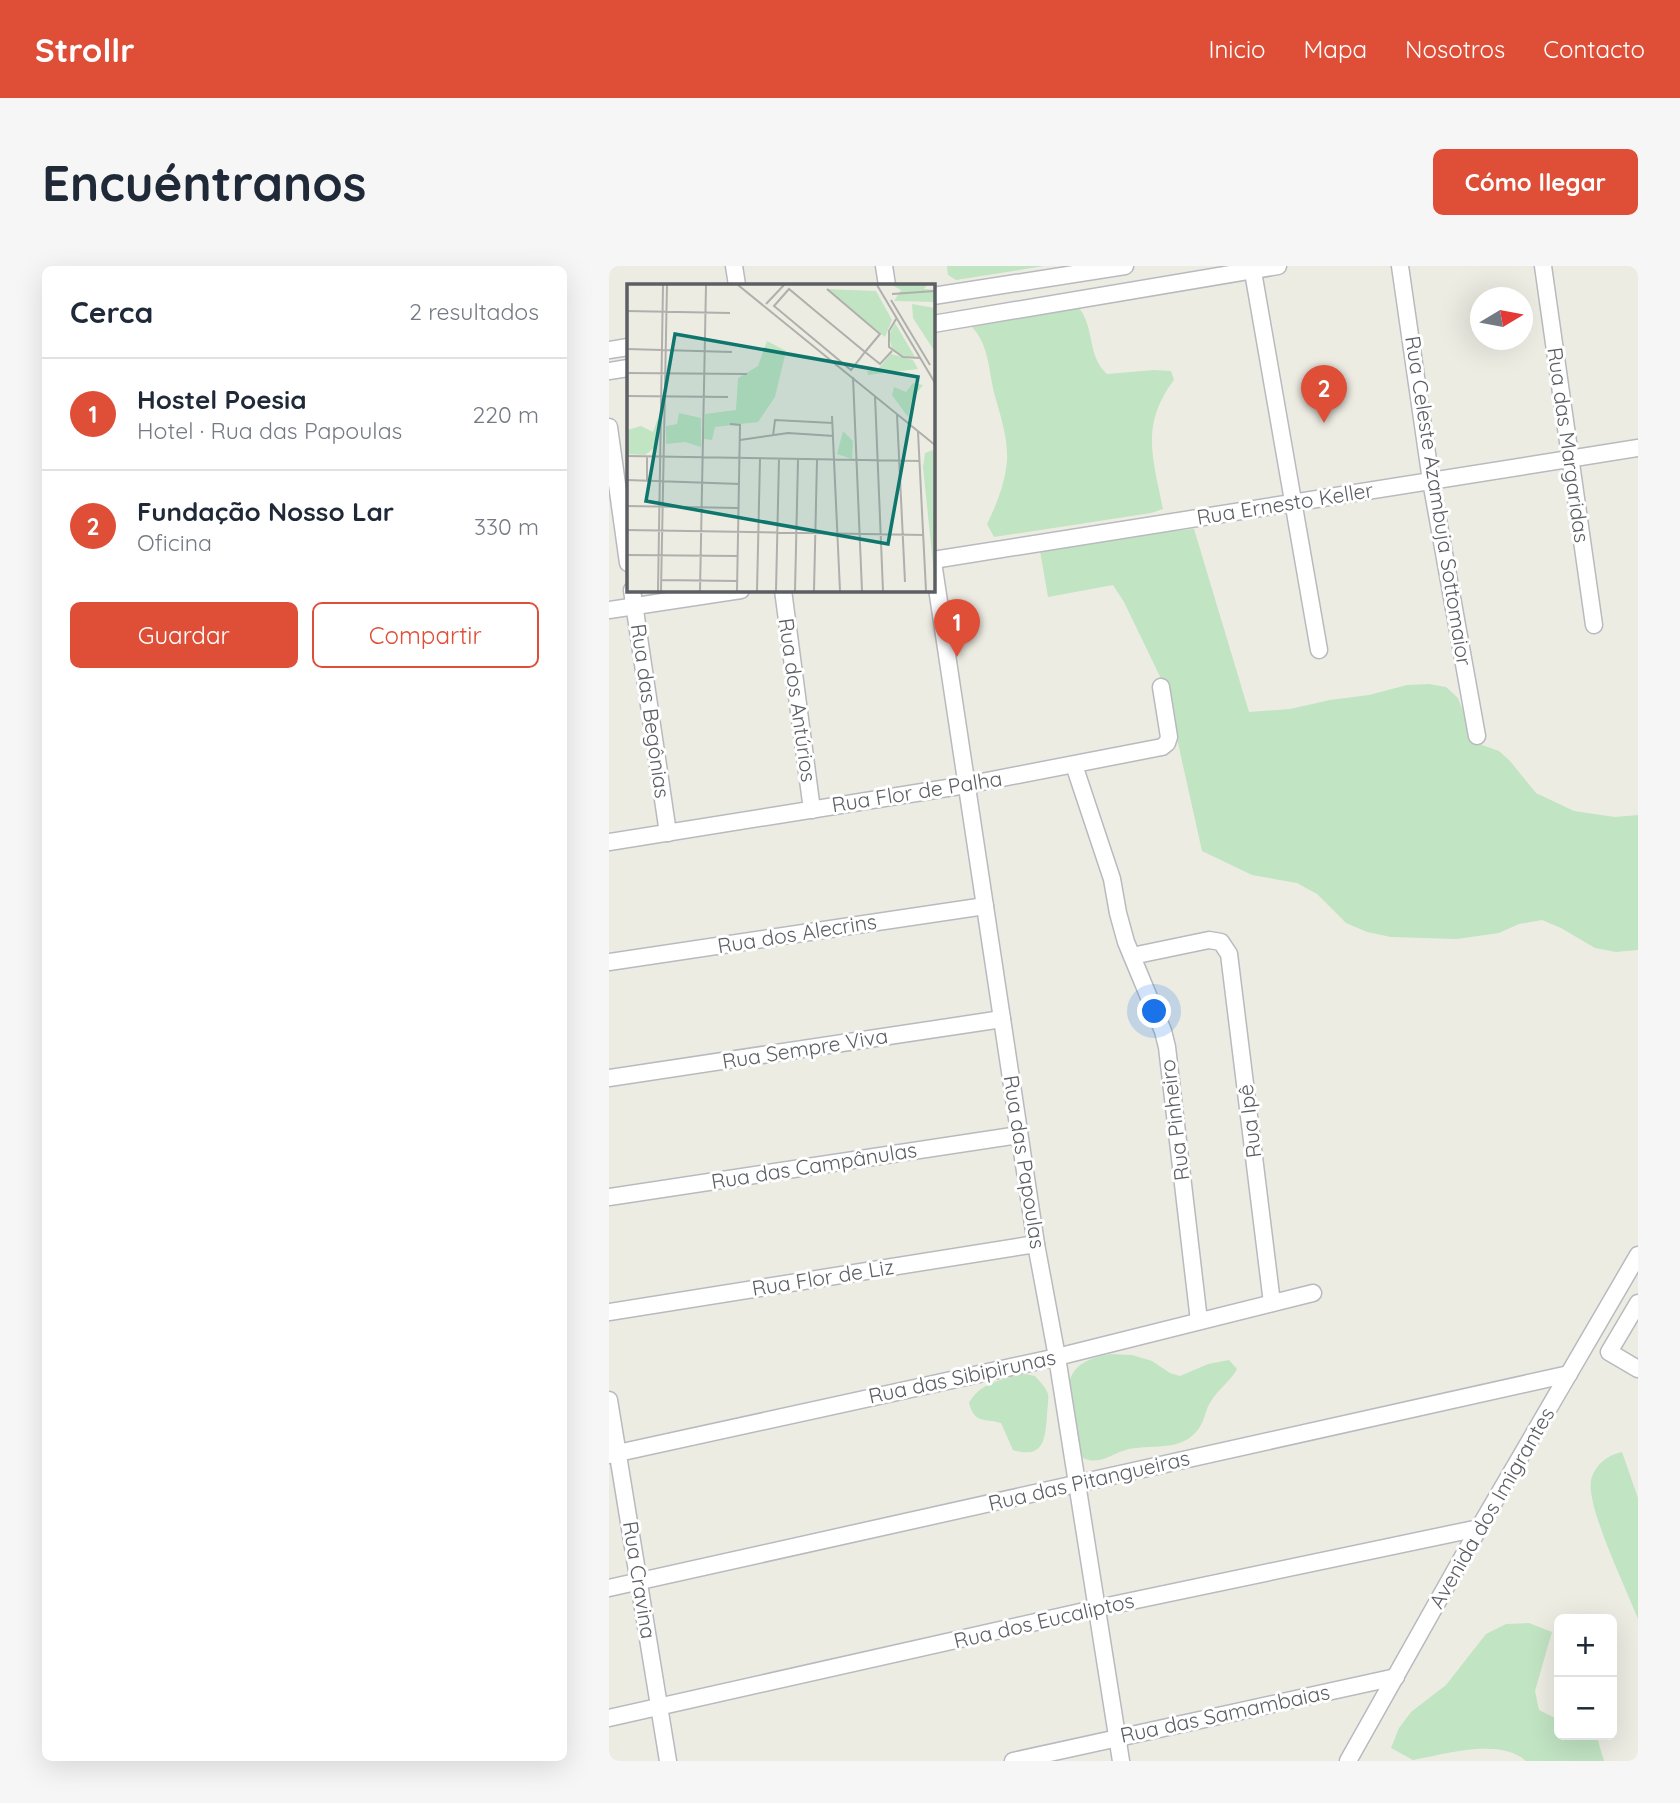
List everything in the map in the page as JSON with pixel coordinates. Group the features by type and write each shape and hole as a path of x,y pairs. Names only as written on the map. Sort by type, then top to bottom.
{"street":[{"path":"734,266 737,284"},
{"path":"884,266 887,284"},
{"path":"935,296 1125,266"},
{"path":"935,324 1252,268 1278,266"},
{"name":"Rua Celeste Azambuja Sottomaior","path":"1400,266 1431,481 1477,736"},
{"name":"Rua das Margaridas","path":"1543,266 1594,625"},
{"path":"1252,268 1319,650"},
{"path":"609,350 627,347"},
{"path":"609,371 627,368"},
{"path":"609,427 627,556"},
{"name":"Rua Ernesto Keller","path":"935,561 1638,448"},
{"name":"Rua das Papoulas","path":"935,575 1036,1244 1057,1357 1121,1761"},
{"path":"609,610 633,598 714,592"},
{"name":"Rua dos Antúrios","path":"783,592 812,810"},
{"name":"Rua das Begônias","path":"633,598 668,833"},
{"name":"Rua Flor de Palha","path":"609,842 966,785 1162,747 1169,737 1161,687"},
{"name":"Rua Pinheiro","path":"1074,765 1112,879 1118,913 1132,956 1167,1047 1199,1321"},
{"name":"Rua dos Alecrins","path":"609,962 985,906"},
{"name":"Rua Ipê","path":"1132,956 1209,940 1221,942 1229,954 1272,1303"},
{"name":"Rua Sempre Viva","path":"609,1078 1002,1019"},
{"name":"Rua das Campânulas","path":"609,1197 1020,1135"},
{"name":"Rua Flor de Liz","path":"609,1312 1036,1244"},
{"name":"Avenida dos Imigrantes","path":"1348,1761 1479,1528 1638,1255"},
{"name":"Rua das Sibipirunas","path":"614,1454 1057,1357 1313,1293"},
{"path":"1638,1303 1609,1352 1638,1369"},
{"name":"Rua das Pitangueiras","path":"609,1588 1569,1374"},
{"name":"Rua Cravina","path":"609,1400 614,1454 640,1582 668,1761"},
{"name":"Rua dos Eucaliptos","path":"609,1718 1098,1608 1479,1528"},
{"name":"Rua das Samambaias","path":"1013,1761 1396,1677"}],"green space":[{"path":"947,266 1044,266 956,280 948,275"},
{"path":"1065,306 1079,308 1084,316 1096,359 1107,374 1171,371 1174,380 1163,396 1157,412 1152,442 1163,509 994,537 987,524 1004,477 1006,444 985,349 977,332 970,325"},
{"path":"1194,529 1249,712 1290,709 1369,695 1407,685 1429,684 1446,687 1458,698 1472,734 1482,745 1499,751 1510,761 1536,793 1574,811 1615,817 1638,815 1638,950 1616,952 1595,948 1542,920 1519,924 1499,933 1457,939 1391,937 1367,932 1346,923 1317,894 1297,883 1252,875 1202,851 1166,689 1124,602 1113,585 1048,597 1040,551 1144,534"},
{"path":"1111,1354 1132,1355 1152,1361 1180,1376 1208,1364 1229,1360 1237,1369 1213,1398 1196,1433 1188,1439 1170,1445 1129,1449 1101,1460 1089,1460 1083,1458 1080,1450 1069,1402 1071,1377 1078,1367 1091,1359"},
{"path":"1025,1374 1035,1376 1048,1394 1043,1440 1041,1446 1031,1452 1013,1450 1001,1423 977,1417 969,1403 973,1396 986,1386"},
{"path":"1622,1452 1638,1498 1638,1619 1601,1528 1591,1493 1591,1480 1599,1465 1607,1458"},
{"path":"1529,1623 1552,1632 1535,1691 1539,1710 1554,1718 1554,1740 1598,1740 1604,1761 1526,1761 1515,1754 1486,1749 1413,1760 1391,1748 1399,1728 1411,1712 1446,1685 1486,1634 1506,1624"}],"place":[{"name":"Fundação Nosso Lar","path":"1324,423"},
{"name":"Hostel Poesia","path":"957,657"}]}
